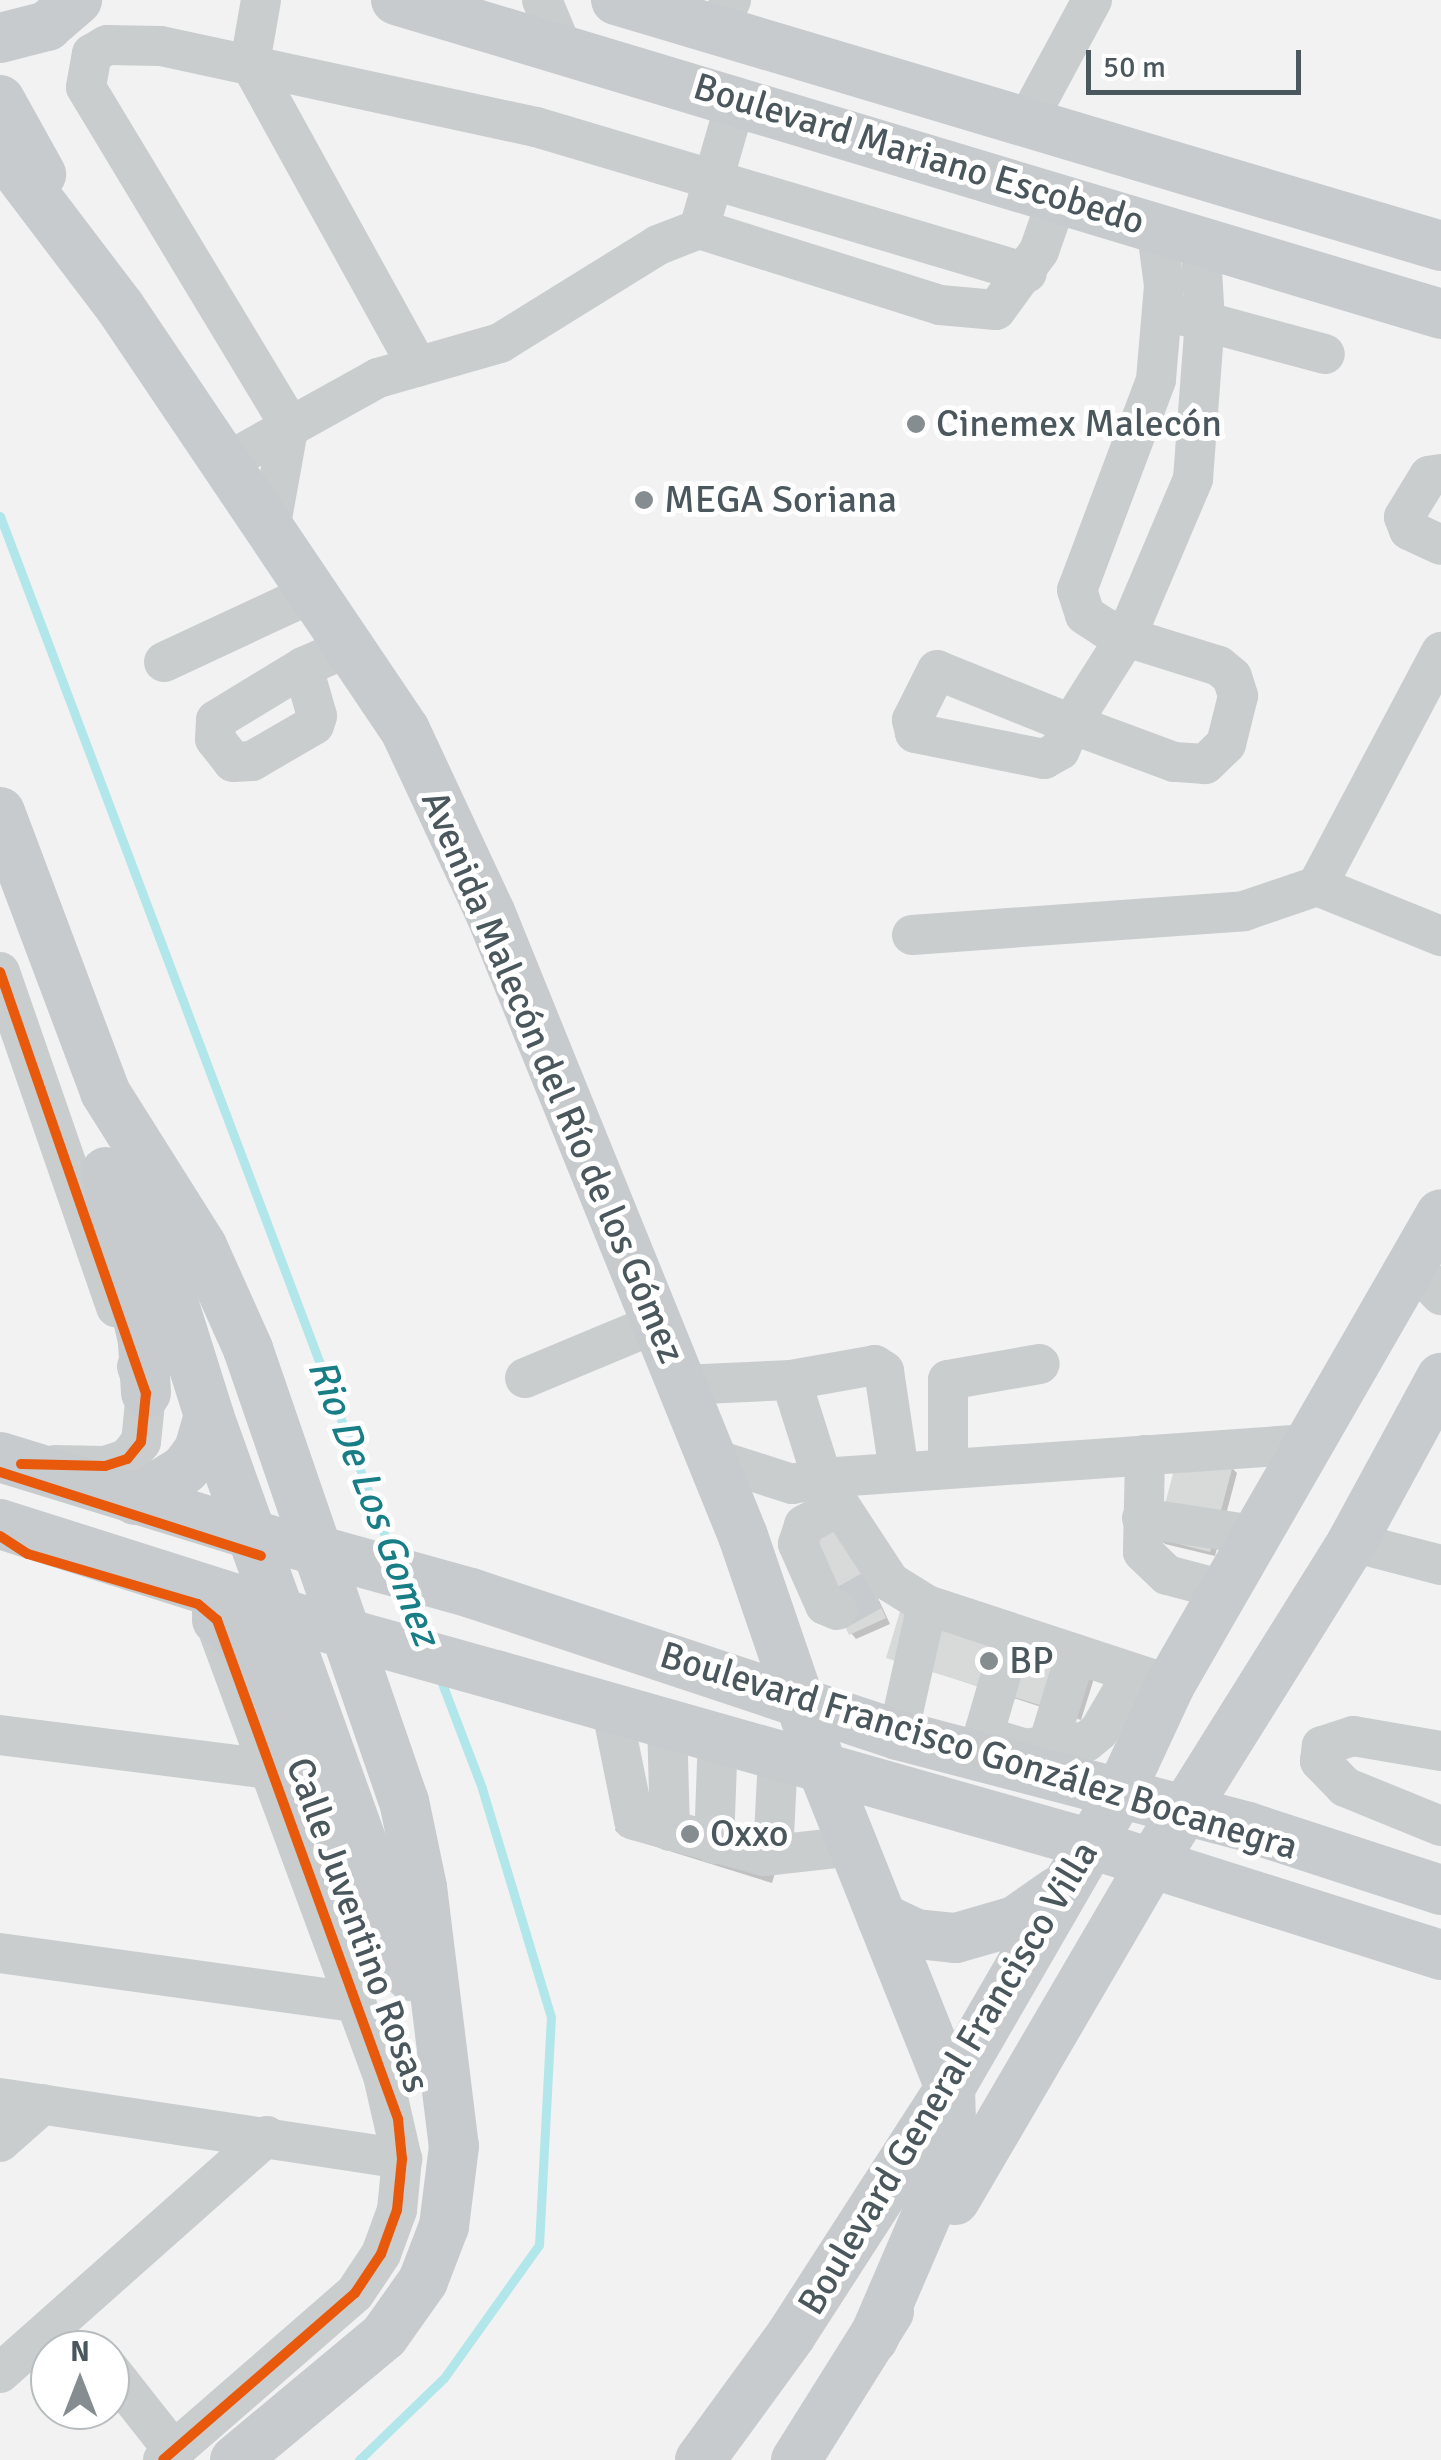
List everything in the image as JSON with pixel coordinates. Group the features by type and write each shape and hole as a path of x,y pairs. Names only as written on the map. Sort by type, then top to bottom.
{"main road":[{"path":"0,38 47,26 77,0"},
{"name":"Boulevard Mariano Escobedo","path":"396,0 737,97 1441,314"},
{"name":"Boulevard Mariano Escobedo","path":"616,0 724,14 792,50 1441,246"},
{"path":"737,97 762,61 792,50"},
{"path":"0,100 120,307"},
{"name":"Avenida Malecón del Río de los Gómez","path":"0,149 120,307 353,645 448,816 743,1536 798,1704 950,2088"},
{"path":"0,812 105,1092 209,1416 273,1542 301,1620 448,2098"},
{"path":"105,1092 106,1188 143,1342 146,1393"},
{"path":"105,1092 224,1292 404,1801 422,1887 448,2098 453,2184 423,2281 384,2336 235,2460"},
{"name":"Boulevard General Francisco Villa","path":"700,2460 792,2335 950,2088 1119,1795 1152,1679 1228,1591 1303,1458 1426,1280 1441,1214"},
{"name":"Boulevard General Francisco Villa","path":"796,2460 873,2340 1222,1748 1352,1542 1441,1378"},
{"path":"135,1500 185,1469 199,1450 209,1416"},
{"name":"Boulevard Francisco González Bocanegra","path":"11,1461 273,1542 471,1592 798,1704 980,1746 1119,1795 1248,1827 1441,1890"},
{"name":"Boulevard Francisco González Bocanegra","path":"0,1524 301,1620 718,1737 1078,1864 1152,1864 1441,1955"},
{"path":"217,1620 252,1643 277,1680 324,1826 376,1869"},
{"path":"1222,1748 1248,1827"},
{"path":"882,1918 934,1938 980,1934 1016,1921 1078,1864"},
{"path":"873,2340 952,2156 950,2088"}],"street":[{"path":"262,0 250,63 418,367"},
{"path":"542,0 562,48"},
{"path":"1028,119 1077,4"},
{"path":"271,524 289,424 86,87 92,54 108,45 161,46 250,63 536,127 1028,273"},
{"path":"699,229 737,97"},
{"path":"226,462 378,378 500,343 658,245 699,229 970,313 996,310 1028,273 1059,194"},
{"path":"1178,231 1163,310 1156,380 1078,590 1086,615 1126,638 1219,666 1232,677 1238,696 1226,744 1206,764 1174,762 1071,724 1126,638 1188,495 1202,399 1204,321 1178,231"},
{"path":"1163,310 1326,354"},
{"path":"1156,380 1202,399"},
{"path":"1441,474 1430,476 1404,517 1409,530 1441,545"},
{"path":"164,662 316,591"},
{"path":"303,667 353,645"},
{"path":"1317,886 1441,652"},
{"path":"912,935 1244,911 1317,886 1441,936"},
{"path":"0,972 146,1393 142,1442 127,1458 105,1466 11,1461"},
{"path":"525,1378 657,1322"},
{"path":"948,1468 948,1380 1040,1364"},
{"path":"681,1385 790,1380 875,1365 884,1370 899,1471"},
{"path":"790,1380 818,1489 881,1586 927,1606 1152,1679 1086,1742 1028,1750 980,1746 1013,1634"},
{"path":"711,1458 818,1489"},
{"path":"743,1536 818,1489 899,1471 1303,1458"},
{"path":"1145,1461 1142,1552 1152,1566 1228,1591"},
{"path":"818,1489 798,1544 825,1605 838,1610"},
{"path":"1142,1518 1259,1536"},
{"path":"0,1536 28,1554 198,1604 217,1620"},
{"path":"1352,1542 1441,1565"},
{"path":"900,1725 927,1606"},
{"name":"Calle Juventino Rosas","path":"168,2455 355,2293 382,2254 396,2210 402,2159 398,2119 352,2002 217,1620"},
{"path":"1048,1745 1076,1654"},
{"path":"611,1706 631,1816 714,1844 773,1854 855,1846"},
{"path":"667,1722 670,1831"},
{"path":"0,1735 268,1770"},
{"path":"1441,1751 1353,1736 1322,1746 1320,1761 1345,1786 1441,1826"},
{"path":"714,1844 718,1737"},
{"path":"773,1854 778,1757"},
{"path":"0,1953 352,2002"},
{"path":"0,2098 402,2159"},
{"path":"0,2142 43,2104"},
{"path":"0,2373 267,2136"},
{"path":"130,2401 168,2455"}],"building":[{"path":"1179,1451 1233,1465 1210,1552 1156,1538"},
{"path":"840,1518 886,1618 849,1635 803,1536"},
{"name":"BP","path":"902,1605 1092,1663 1076,1716 886,1658"}],"waterway":[{"name":"Rio De Los Gomez","path":"0,516 391,1552"},
{"name":"Rio De Los Gomez","path":"408,1594 424,1636"},
{"name":"Rio De Los Gomez","path":"359,2460 444,2378 539,2245 551,2017 482,1788 440,1678"}],"tunnel":[{"path":"837,1610 873,1590"}],"cycle path":[{"path":"0,972 146,1393 141,1442 127,1459 105,1466 21,1464"},
{"path":"0,1472 261,1556"},
{"path":"0,1536 28,1554 198,1604 217,1620 398,2119 402,2159 397,2210 381,2254 355,2293 163,2460"}],"place":[{"name":"Cinemex Malecón","path":"916,424"},
{"name":"MEGA Soriana","path":"644,500"},
{"name":"BP","path":"989,1661"},
{"name":"Oxxo","path":"690,1834"}]}
